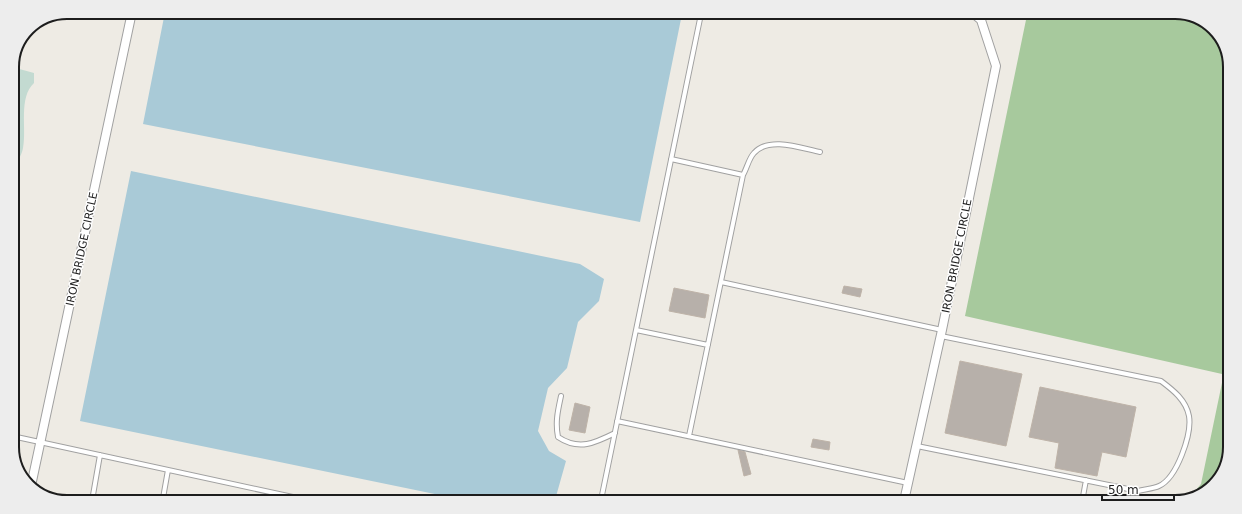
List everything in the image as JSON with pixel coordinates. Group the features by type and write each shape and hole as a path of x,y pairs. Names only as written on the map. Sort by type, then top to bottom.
{"street":[{"name":"IRON BRIDGE CIRCLE","path":"32,480 131,19"},
{"name":"IRON BRIDGE CIRCLE","path":"905,495 942,333 996,66 980,19"}],"lane":[{"path":"602,495 700,19"},
{"path":"689,436 743,175 754,153 762,147 779,144 820,152"},
{"path":"671,159 743,175"},
{"path":"721,282 942,333 1161,381 1178,394 1189,416 1185,444 1176,471 1159,486 1138,491 917,446"},
{"path":"636,330 708,345"},
{"path":"561,396 556,418 556,428 558,437 565,442 587,446 615,433"},
{"path":"617,421 908,484"},
{"path":"19,438 284,495"},
{"path":"93,495 100,455"},
{"path":"163,495 168,470"},
{"path":"1083,495 1086,480"}],"green space":[{"path":"1026,19 1175,19 1185,20 1199,25 1209,33 1218,46 1223,63 1223,378 1222,374 965,316"},
{"path":"19,69 34,73 34,83 29,89 26,97 22,151 19,159"},
{"path":"1223,378 1222,457 1217,471 1209,481 1196,490 1201,484"}],"water":[{"path":"164,19 681,19 640,222 143,124"},
{"path":"131,171 580,264 604,279 599,301 578,322 567,368 548,388 538,431 549,451 566,461 556,495 440,495 80,421"}],"building":[{"path":"844,286 862,289 860,297 842,293"},
{"path":"674,288 709,295 705,318 669,311"},
{"path":"960,361 1022,374 1006,446 945,433"},
{"path":"1040,387 1136,407 1126,457 1102,452 1097,476 1055,468 1059,443 1029,437"},
{"path":"575,403 590,407 585,433 569,430"},
{"path":"813,439 830,442 829,450 811,447"},
{"path":"738,450 745,452 751,474 744,476"}]}
